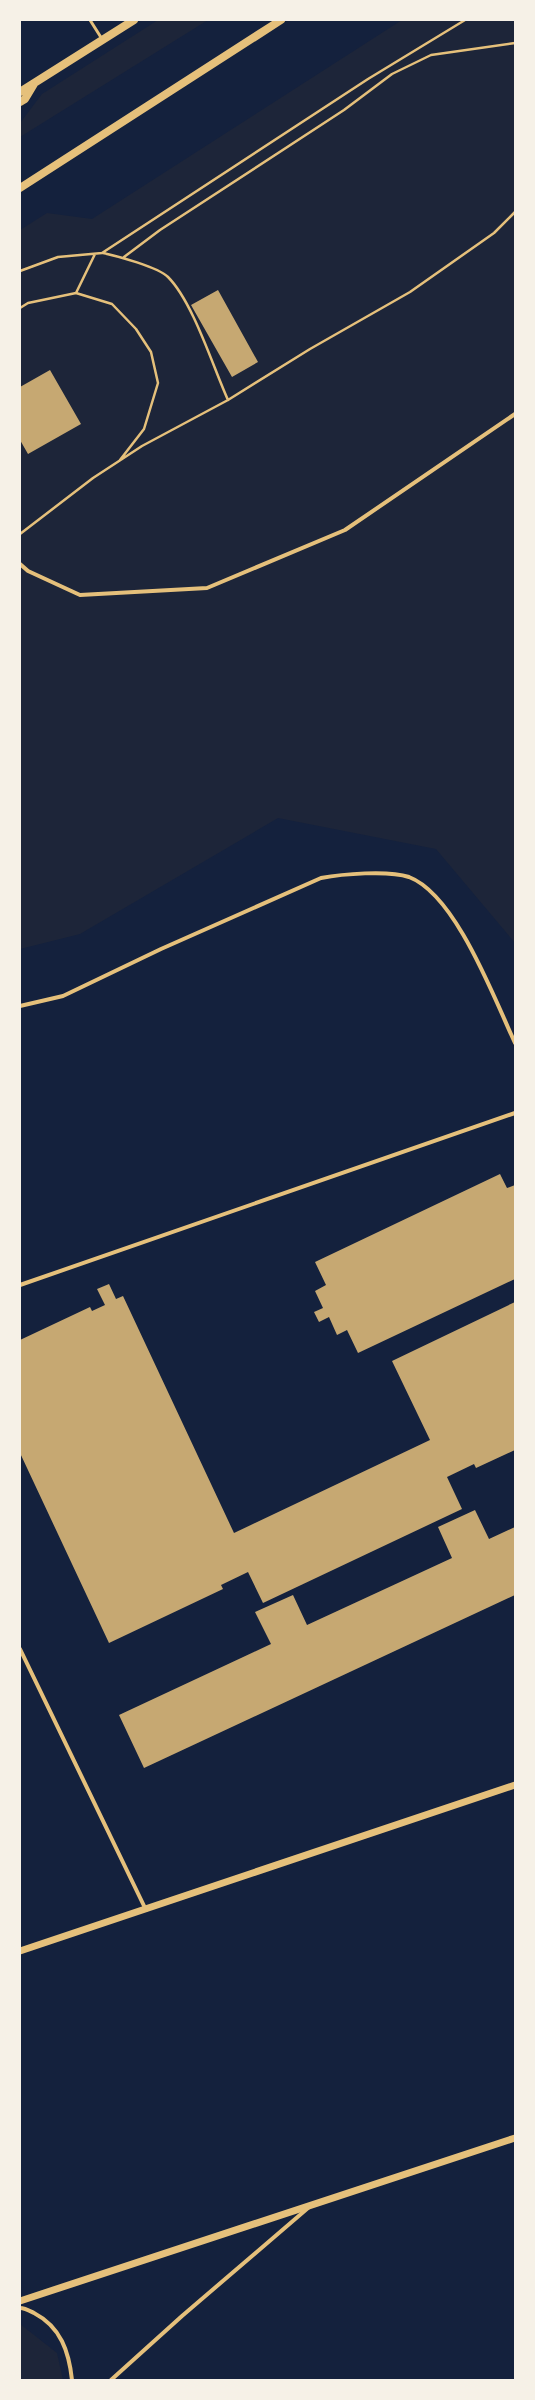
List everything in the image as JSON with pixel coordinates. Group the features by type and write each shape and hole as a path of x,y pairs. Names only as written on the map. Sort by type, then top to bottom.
{"main road":[{"path":"20,92 134,20"},
{"path":"20,188 281,20"},
{"path":"20,102 25,99 35,82"}],"street":[{"path":"20,564 28,571 80,595 207,588 345,530 515,414"},
{"path":"20,1006 63,996 168,946 320,878 342,874 377,874 408,877 426,887 444,904 459,925 515,1043"},
{"path":"20,1285 515,1112"},
{"path":"20,1649 146,1910"},
{"path":"20,1951 146,1910 515,1784"},
{"path":"20,2300 515,2138"},
{"path":"111,2380 182,2316 310,2206"},
{"path":"20,2308 42,2318 56,2330 66,2345 70,2359 72,2380"}],"lane":[{"path":"90,20 103,40"}],"path":[{"path":"102,253 368,79 465,20"},
{"path":"124,257 160,230 344,110 392,74 430,55 515,43"},
{"path":"20,534 142,446 228,400 310,349 410,292 494,233 515,212"},
{"path":"20,271 58,256 102,253 124,257 168,276 187,305 228,400"},
{"path":"76,293 95,254"},
{"path":"20,308 28,303 76,293 112,304 136,328 151,352 158,383 156,396 144,429 119,462"}],"shaded area":[{"path":"158,20 208,20 20,137 20,123 42,94"},
{"path":"402,20 515,20 515,943 436,849 278,818 80,934 20,949 20,230 47,213 92,219"},
{"path":"20,2324 57,2353 63,2380 20,2380"}],"building":[{"path":"218,290 258,362 232,377 191,305"},
{"path":"50,370 81,424 28,454 20,440 20,387"},
{"path":"500,1174 507,1188 515,1185 515,1279 358,1353 347,1330 337,1335 329,1317 319,1322 314,1312 323,1308 315,1291 326,1285 315,1262"},
{"path":"109,1284 116,1299 123,1296 234,1533 430,1440 392,1361 515,1302 515,1450 476,1468 474,1464 447,1477 462,1509 263,1603 248,1572 221,1585 223,1589 109,1643 20,1453 20,1340 90,1307 92,1311 105,1305 97,1289"},
{"path":"475,1510 489,1539 515,1527 515,1595 144,1768 119,1715 271,1644 255,1612 293,1595 307,1625 452,1558 438,1527"}]}
